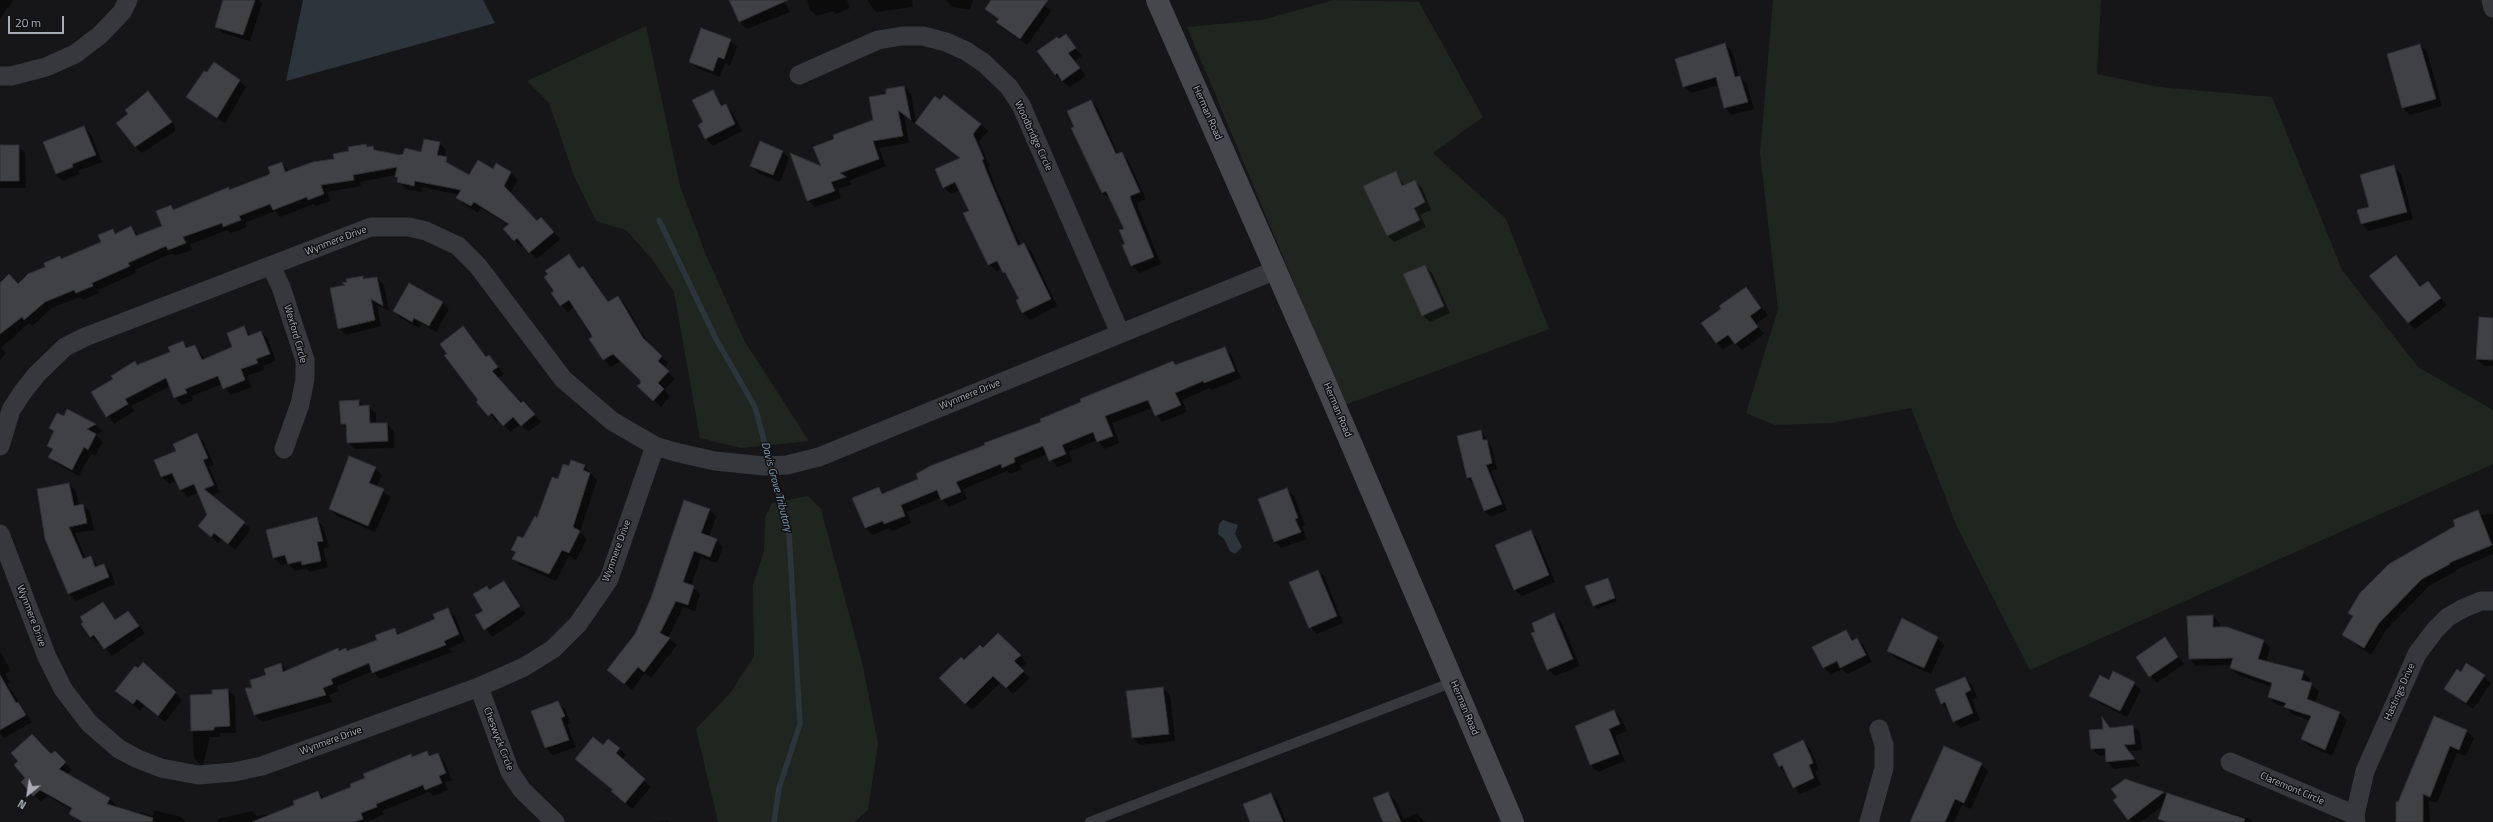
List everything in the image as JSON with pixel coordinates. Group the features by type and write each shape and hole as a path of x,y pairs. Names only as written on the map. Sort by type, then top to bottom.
{"street":[{"path":"0,76 11,76 46,68 75,54 100,35 122,12 128,0"},
{"name":"Herman Road","path":"1157,0 1276,270 1513,822"},
{"path":"2491,0 2493,8"},
{"name":"Woodbridge Circle","path":"799,75 878,40 902,36 923,36 946,42 966,51 984,63 1009,87 1021,105 1120,333"},
{"name":"Wynmere Drive","path":"0,446 11,410 22,392 37,374 65,348 86,337 371,227 409,226 426,231 458,246 478,266 563,378 612,421 655,446 715,461 772,466 819,457 1276,270"},
{"name":"Wexford Circle","path":"271,266 281,287 305,360 305,379 300,404 284,449"},
{"name":"Wynmere Drive","path":"0,534 47,657 63,689 76,709 119,749 161,768 198,775 248,770 479,687 524,667 546,654 578,624 608,579 655,446"},
{"name":"Hastings Drive","path":"2355,819 2365,771 2417,654 2435,630 2448,618 2464,608 2481,601 2493,601"},
{"name":"Cheswyck Circle","path":"479,687 510,772 522,790 555,822"},
{"path":"1869,822 1884,768 1884,745 1879,729"},
{"name":"Claremont Circle","path":"2230,762 2355,819"}],"lane":[{"path":"1090,822 1453,682"}],"shaded area":[{"path":"303,0 483,0 495,23 286,81"},
{"path":"1334,0 1419,2 1483,117 1433,153 1506,219 1549,329 1345,405 1187,27 1262,20"},
{"path":"1773,0 2101,0 2097,74 2159,87 2272,97 2342,270 2418,367 2493,410 2493,464 2030,670 1957,527 1911,408 1832,423 1775,425 1746,413 1778,309 1760,153"},
{"path":"646,26 680,186 706,255 745,342 809,441 741,448 700,438 674,292 651,258 626,230 596,221 574,176 549,103 527,81"},
{"path":"808,496 821,509 863,666 878,744 868,810 854,822 718,822 696,729 731,692 754,656 753,585 764,551 765,518 772,503"},
{"path":"1223,520 1238,525 1235,534 1242,547 1235,554 1230,551 1224,539 1218,534 1219,524"}],"building":[{"path":"223,0 255,0 243,35 215,27"},
{"path":"729,0 788,0 739,22"},
{"path":"991,0 1048,0 1020,39 996,22 999,19 985,9"},
{"path":"701,28 731,39 724,59 718,57 713,71 689,62"},
{"path":"1066,34 1076,48 1068,53 1080,68 1062,81 1057,73 1055,75 1037,51 1057,37 1059,39"},
{"path":"1725,43 1735,77 1740,76 1748,102 1724,108 1716,77 1683,87 1675,59"},
{"path":"2420,44 2436,99 2402,108 2387,54"},
{"path":"214,62 240,80 217,118 186,97 204,71 207,72"},
{"path":"904,86 911,120 898,110 903,136 873,141 879,159 840,173 846,177 831,182 835,191 807,201 790,153 821,166 813,147 834,139 833,135 873,120 869,97 886,94 886,89"},
{"path":"713,90 721,106 726,104 735,124 705,139 698,125 703,122 692,100"},
{"path":"148,91 172,122 135,147 116,123 128,114 125,110"},
{"path":"944,95 981,124 973,134 984,159 982,160 990,180 1018,246 1024,243 1051,299 1022,313 1016,300 1019,299 1005,272 1003,273 997,261 988,265 963,213 969,211 955,182 943,188 935,169 960,158 915,123 935,96 940,100"},
{"path":"1091,100 1116,154 1122,152 1140,192 1130,196 1154,257 1131,266 1122,245 1125,244 1119,230 1124,229 1106,191 1102,193 1071,128 1074,127 1067,111"},
{"path":"84,126 96,155 72,164 73,167 56,174 43,142"},
{"path":"424,139 440,142 437,155 447,157 446,162 469,175 478,160 493,169 496,163 511,172 504,186 537,221 541,217 554,232 529,253 517,238 514,241 503,229 509,224 474,202 471,206 456,198 461,190 415,181 414,186 397,182 398,177 395,177 397,167 353,175 354,180 321,185 324,194 308,200 307,197 273,210 270,204 239,216 241,220 223,227 222,223 183,237 186,243 168,250 166,246 128,263 130,266 92,283 93,286 76,293 74,290 45,302 24,320 22,317 0,334 0,283 9,274 18,284 28,274 45,267 44,263 60,256 61,259 101,242 98,235 113,229 115,234 131,226 136,236 162,226 156,211 171,205 173,210 229,187 229,190 268,175 270,173 268,167 282,162 285,172 313,162 334,159 333,154 349,151 348,147 366,144 367,147 373,146 374,150 400,155 403,154 405,148 421,152"},
{"path":"760,141 783,151 773,175 750,166"},
{"path":"0,145 19,145 19,181 0,181"},
{"path":"2394,165 2407,212 2361,224 2357,210 2369,207 2360,175"},
{"path":"1396,171 1402,186 1415,180 1425,202 1414,208 1420,220 1387,236 1363,186"},
{"path":"569,254 579,269 583,266 608,302 618,296 643,338 662,356 658,361 669,371 658,383 664,389 653,401 637,386 641,383 640,380 613,354 603,360 589,339 592,337 591,334 569,300 560,306 551,293 554,291 544,277 548,274 545,271"},
{"path":"2396,255 2420,287 2428,281 2441,298 2408,323 2369,276"},
{"path":"1425,265 1444,306 1422,316 1403,274"},
{"path":"363,276 363,279 377,277 383,306 371,299 375,320 338,329 330,288 345,285 342,283 347,282 346,279"},
{"path":"409,283 443,302 429,326 414,318 412,322 393,311"},
{"path":"1746,287 1761,308 1750,316 1758,327 1735,344 1728,335 1716,343 1701,323 1721,309 1719,306"},
{"path":"2479,317 2493,318 2493,360 2476,359"},
{"path":"244,326 248,336 261,331 270,354 256,359 258,363 241,369 245,380 223,389 218,376 185,389 187,393 174,398 166,378 125,399 128,404 106,417 91,392 113,379 111,376 135,361 137,365 170,352 168,347 183,341 186,348 195,345 202,360 232,347 227,333"},
{"path":"463,326 486,357 489,355 498,367 492,371 521,403 523,401 535,414 521,426 513,417 503,426 492,413 488,416 476,402 478,400 444,355 447,354 440,344"},
{"path":"1225,347 1235,371 1204,383 1203,381 1175,393 1181,405 1155,416 1148,400 1105,416 1113,436 1097,442 1093,432 1062,445 1066,454 1049,461 1043,446 1014,458 1015,462 1002,468 1001,464 956,482 961,492 941,500 937,490 901,505 905,516 884,524 883,521 865,528 852,498 879,487 882,494 918,479 916,474 930,466 985,445 984,443 1041,422 1040,419 1081,402 1080,399 1173,361 1175,365"},
{"path":"359,400 359,406 369,405 370,423 387,423 388,441 347,443 346,424 341,424 339,401"},
{"path":"67,409 96,424 87,429 96,434 88,450 84,447 72,470 48,457 53,449 47,446 54,431 49,428 57,413 64,416"},
{"path":"1481,430 1483,440 1487,440 1492,463 1486,465 1502,504 1484,511 1471,477 1467,478 1457,436"},
{"path":"197,433 208,458 203,460 214,485 204,489 245,522 228,544 214,533 211,537 198,526 207,515 194,484 180,490 172,473 161,477 154,460 176,451 173,444"},
{"path":"349,456 376,467 369,483 384,489 368,526 329,509"},
{"path":"571,460 585,465 583,470 590,473 573,527 580,531 569,553 562,550 549,574 512,559 516,552 511,550 518,536 523,538 535,516 537,518 552,477 558,479 563,464 569,466"},
{"path":"69,483 74,506 83,504 87,523 69,527 83,559 91,556 95,567 104,564 109,577 68,594 45,539 37,489"},
{"path":"1287,488 1298,518 1295,519 1301,532 1274,542 1258,499"},
{"path":"684,500 710,509 701,533 717,539 710,557 694,551 683,582 694,586 688,605 676,601 660,633 670,638 644,672 638,667 624,684 607,670 635,634 651,598"},
{"path":"2478,510 2492,545 2449,563 2450,564 2422,579 2379,623 2364,648 2342,635 2353,616 2348,613 2360,593 2389,564 2455,526 2453,520"},
{"path":"317,517 323,541 317,542 321,561 302,565 301,561 288,564 285,555 273,558 266,530"},
{"path":"1531,530 1549,575 1514,590 1495,545"},
{"path":"1318,570 1337,616 1309,628 1289,582"},
{"path":"1608,578 1615,598 1593,606 1585,586"},
{"path":"504,581 520,606 484,630 475,615 483,611 473,594 487,586 489,590"},
{"path":"103,602 115,620 128,611 139,626 104,649 94,635 90,637 81,624 83,622 80,617"},
{"path":"448,608 459,634 444,641 446,645 372,673 369,663 331,679 333,684 323,688 326,695 254,715 245,688 252,688 250,680 266,675 264,669 281,663 283,672 338,648 339,651 346,648 347,651 377,640 375,635 395,628 397,635 435,619 433,614"},
{"path":"1554,613 1573,659 1547,670 1531,633 1535,632 1532,623"},
{"path":"2213,615 2213,627 2227,627 2264,640 2258,659 2304,671 2301,680 2312,683 2307,699 2340,712 2325,750 2301,739 2311,716 2284,707 2286,703 2268,697 2272,683 2230,668 2233,658 2189,659 2187,616"},
{"path":"1902,618 1938,637 1924,668 1887,651"},
{"path":"1846,630 1852,641 1857,638 1866,655 1840,668 1837,661 1823,668 1812,647"},
{"path":"998,633 1021,655 1014,661 1024,671 1006,688 993,676 965,704 939,678 961,657 964,660 980,645 983,648"},
{"path":"2165,637 2178,657 2149,677 2136,657"},
{"path":"143,662 176,692 158,716 137,699 133,704 115,691 135,666 138,668"},
{"path":"2466,663 2485,675 2466,703 2444,689 2457,669 2461,672"},
{"path":"2113,671 2135,682 2120,711 2089,696 2100,675 2109,680"},
{"path":"0,675 16,703 18,702 26,715 0,730"},
{"path":"1965,677 1971,690 1965,693 1973,713 1953,722 1945,702 1941,704 1935,689"},
{"path":"1163,687 1169,734 1132,738 1126,691"},
{"path":"228,689 230,726 214,727 214,730 191,731 190,695 212,694 212,690"},
{"path":"558,701 565,716 561,718 569,740 545,748 531,711"},
{"path":"1614,710 1620,724 1609,729 1619,754 1590,765 1575,726"},
{"path":"2434,716 2467,730 2459,750 2450,746 2430,797 2423,794 2423,822 2396,822 2396,802 2398,802"},
{"path":"2102,717 2110,728 2133,725 2135,744 2124,745 2135,759 2106,762 2105,748 2091,749 2089,730 2103,729"},
{"path":"32,734 51,754 55,751 66,762 59,769 110,798 107,804 153,818 152,822 83,822 69,814 72,808 40,790 33,796 21,782 25,778 14,765 18,761 11,753"},
{"path":"593,737 603,745 608,739 620,748 616,753 645,779 625,803 611,791 613,790 575,759"},
{"path":"1803,740 1813,763 1809,765 1814,778 1793,788 1782,765 1779,767 1773,754"},
{"path":"1944,746 1982,763 1964,803 1955,799 1945,822 1910,822"},
{"path":"427,751 429,756 438,753 446,773 439,776 442,783 425,790 423,785 376,804 377,807 361,813 363,819 354,822 252,822 294,805 293,801 318,791 321,799 351,787 350,784 365,778 363,774 411,754 412,757"},
{"path":"2125,779 2164,792 2128,820 2113,800 2117,797 2111,789"},
{"path":"1388,792 1401,822 1383,822 1373,798"},
{"path":"1271,793 1283,822 1250,822 1243,804"},
{"path":"2167,793 2245,819 2244,822 2167,822 2158,819"}],"waterway":[{"name":"Davis Grove Tributary","path":"659,220 716,339 755,407 789,533 800,724 779,788 774,822"}]}
